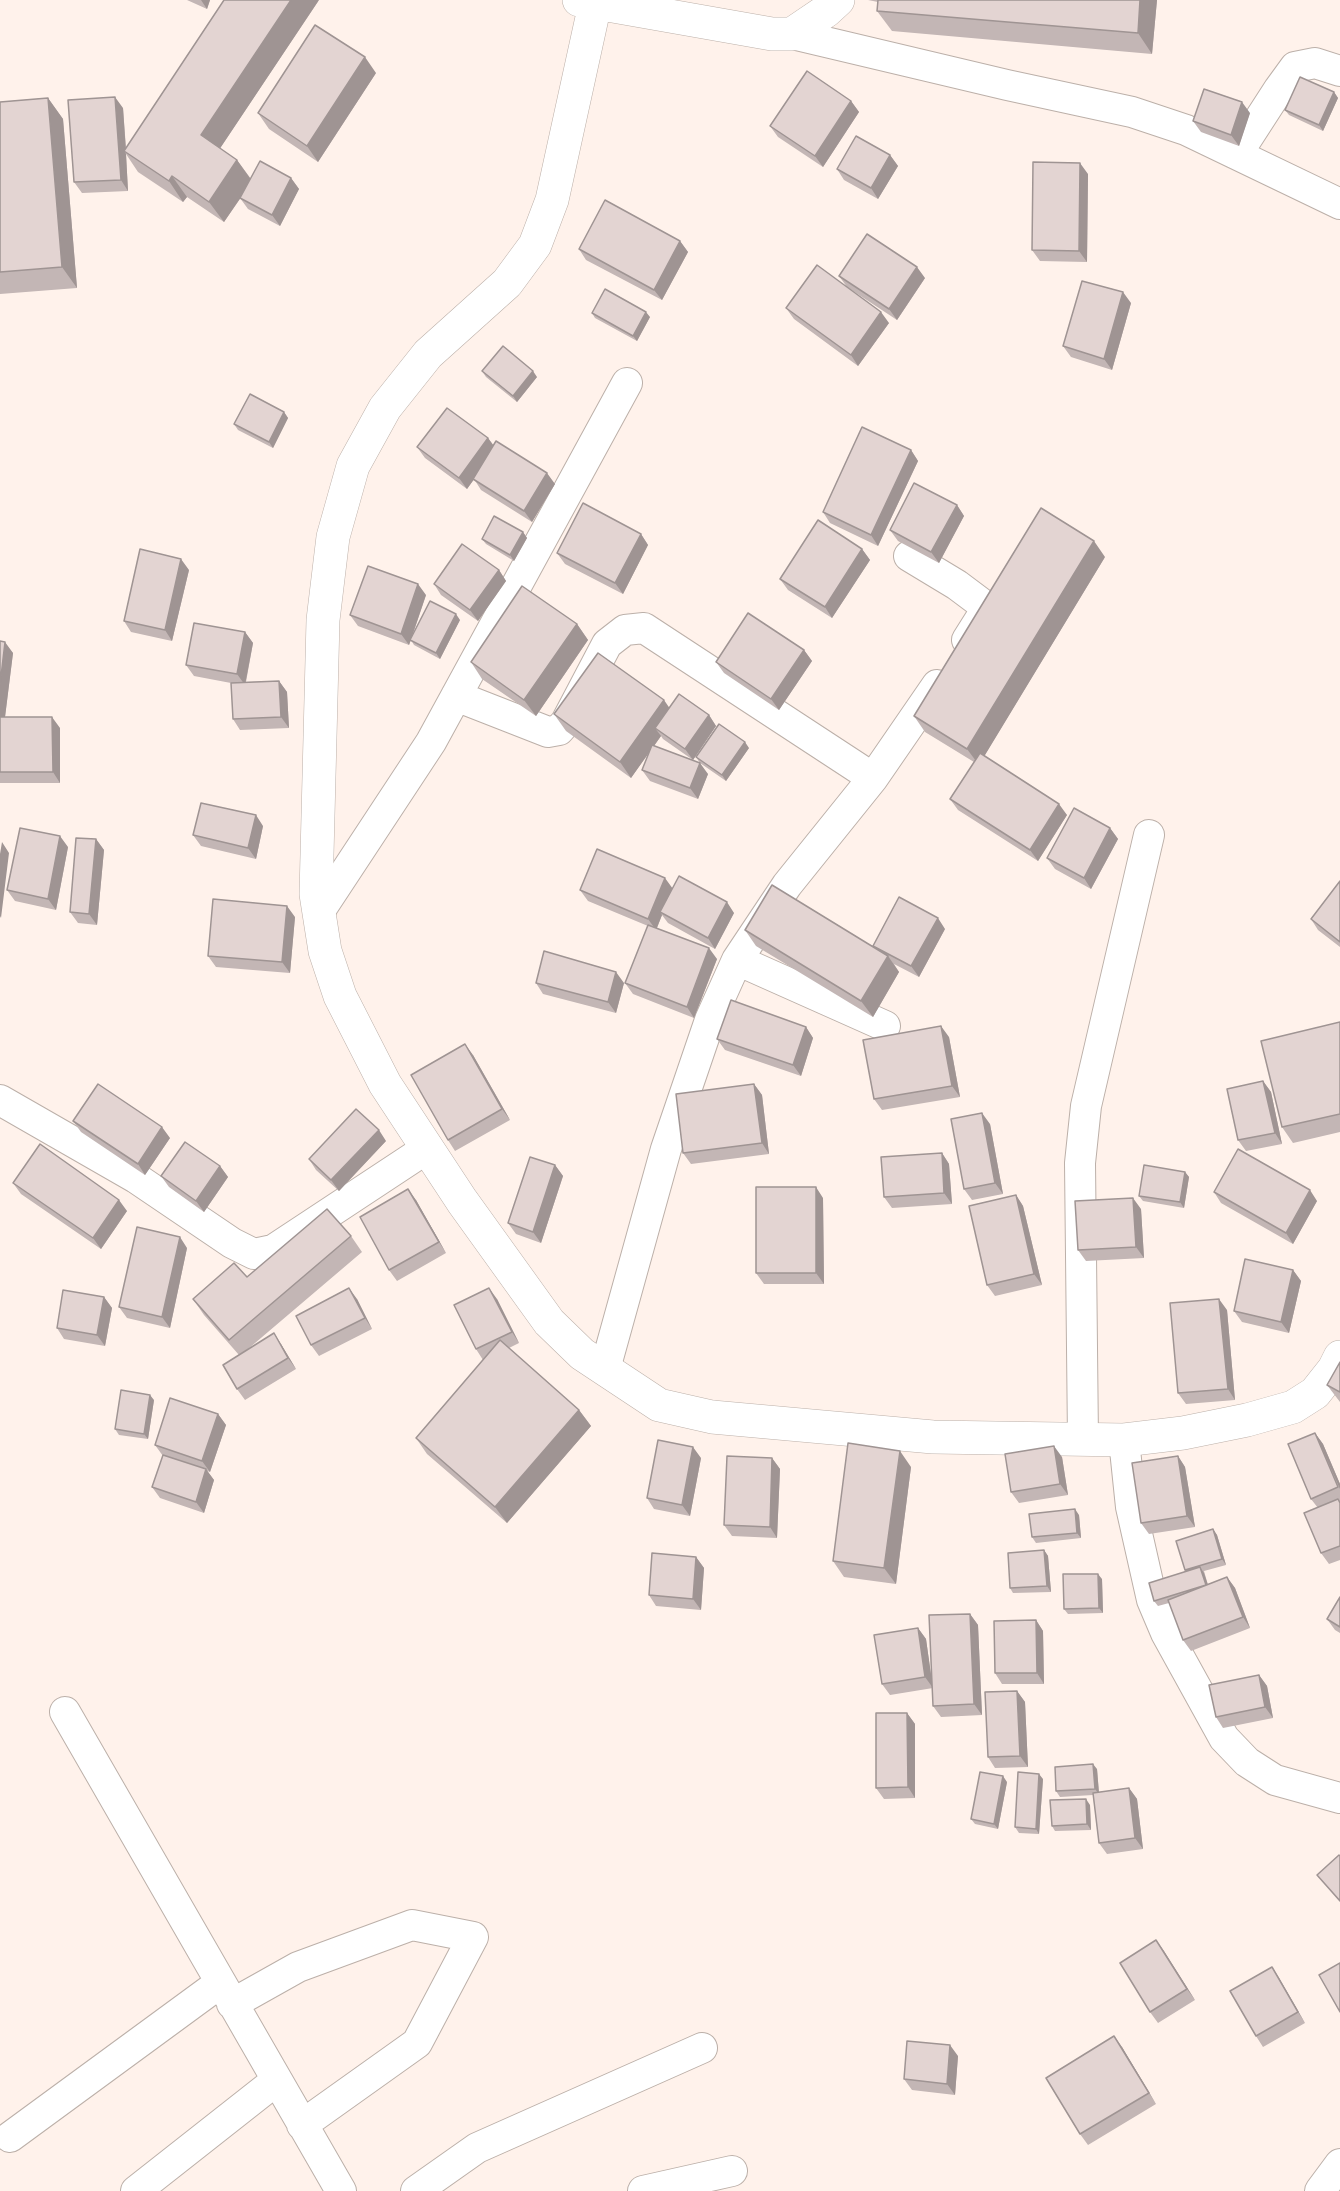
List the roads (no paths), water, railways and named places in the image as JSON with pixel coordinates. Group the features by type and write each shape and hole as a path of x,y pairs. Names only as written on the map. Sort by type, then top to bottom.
{"street":[{"path":"792,34 838,0"},
{"path":"1340,204 1186,130 1132,112 792,34 772,34 587,2 552,200 535,245 507,283 428,354 385,408 353,466 333,537 323,620 316,894 325,951 340,996 385,1084 426,1149 549,1322 582,1354 659,1404 712,1417 933,1437 1124,1440 1183,1433 1247,1420 1293,1407 1315,1393 1334,1369 1340,1357"},
{"path":"1237,154 1295,68 1315,63 1340,71"},
{"path":"319,912 431,742 627,383"},
{"path":"605,1369 666,1149 710,1020 737,960 787,885 873,778 984,613 981,603 957,585 909,556"},
{"path":"456,696 530,723 548,732 559,730 566,722 607,644 625,630 644,628 873,778"},
{"path":"1083,1440 1080,1162 1086,1106 1149,835"},
{"path":"737,960 885,1026"},
{"path":"0,1100 136,1178 232,1243 254,1254 273,1250 426,1149"},
{"path":"1124,1440 1131,1507 1152,1600 1166,1633 1224,1738 1247,1762 1275,1780 1340,1798"},
{"path":"65,1712 341,2191"},
{"path":"10,2137 226,1993 412,1924 473,1937 417,2043 302,2125"},
{"path":"416,2191 477,2148 702,2048"},
{"path":"136,2191 277,2080"},
{"path":"1320,2191 1340,2164"},
{"path":"643,2191 732,2171"}]}
